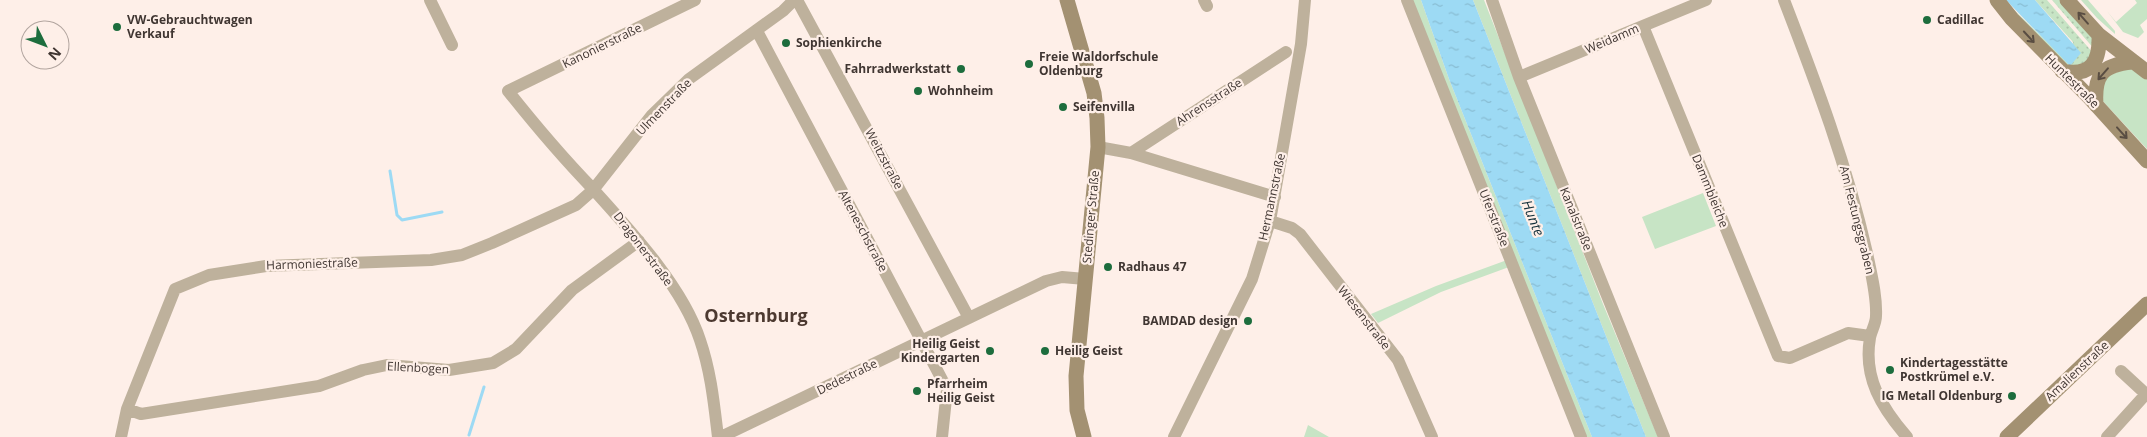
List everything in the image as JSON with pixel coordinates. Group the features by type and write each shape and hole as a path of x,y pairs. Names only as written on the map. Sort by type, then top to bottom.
{"street":[{"path":"430,0 452,45"},
{"name":"Kanonierstraße","path":"508,91 695,0"},
{"name":"Ulmenstraße","path":"593,190 652,115 689,79 783,11 795,0"},
{"name":"Weitzstraße","path":"795,0 969,318"},
{"name":"Stedinger Straße","path":"1067,0 1094,93 1097,118 1098,148 1075,391 1077,410 1084,437"},
{"name":"Hermannstraße","path":"1174,437 1252,279 1270,221 1301,44 1305,0"},
{"name":"Uferstraße","path":"1407,0 1581,437"},
{"name":"Kanalstraße","path":"1492,0 1518,77 1664,437"},
{"name":"Weidamm","path":"1518,77 1706,0"},
{"name":"Am Festungsgraben","path":"1784,0 1832,127 1866,252 1876,317 1870,336 1869,372 1872,385 1886,410 1907,437"},
{"name":"Huntestraße","path":"1998,0 2012,19 2147,161"},
{"path":"2068,0 2099,35 2147,72"},
{"name":"Dammbleiche","path":"1643,26 1778,356 1790,358 1848,333 1870,336"},
{"name":"Alteneschstraße","path":"757,30 947,389 942,437"},
{"path":"2062,71 2083,72 2092,66 2098,56 2099,35"},
{"name":"Ahrensstraße","path":"1131,153 1286,52"},
{"path":"2096,106 2096,84 2101,74 2116,64 2132,62"},
{"name":"Dragonerstraße","path":"508,91 593,190 618,215 639,241 682,303 700,338 711,380 719,437"},
{"path":"1098,148 1131,153 1275,197"},
{"name":"Harmoniestraße","path":"121,437 127,409 175,289 209,274 266,266 431,260 462,255 576,205 593,190"},
{"name":"Wiesenstraße","path":"1270,221 1292,228 1300,234 1398,360 1432,437"},
{"name":"Ellenbogen","path":"127,409 141,414 309,387 363,370 387,365 449,370 493,363 516,349 572,290 639,241"},
{"name":"Dedestraße","path":"719,437 1057,278 1085,279"},
{"name":"Amalienstraße","path":"2007,437 2147,304"},
{"path":"2106,437 2146,394 2121,372"}],"green space":[{"path":"1412,0 1421,0 1449,79 1592,437 1584,437"},
{"path":"1473,0 1484,0 1603,304 1658,437 1646,437"},
{"path":"2035,0 2047,0 2094,54 2092,59 2070,69 2021,20 2013,9 2071,65 2073,42"},
{"path":"2052,0 2060,0 2096,40 2095,50"},
{"path":"2081,0 2088,0 2115,31 2115,34 2097,18"},
{"path":"2135,0 2147,0 2147,19 2140,25 2144,32 2138,38 2123,32 2107,11 2116,22 2137,3"},
{"path":"2131,67 2147,78 2147,149 2100,98 2104,77"},
{"path":"1703,193 1716,226 1655,249 1642,217"},
{"path":"1507,260 1509,267 1441,292 1378,323 1371,314 1436,286"},
{"path":"1308,425 1329,437 1304,437"}],"water":[{"name":"Hunte","path":"1421,0 1473,0 1646,437 1592,437 1449,79"},
{"path":"2006,0 2035,0 2081,53 2070,66"}],"waterway":[{"path":"390,171 397,215 402,220 442,212"},
{"path":"469,435 484,387"}],"place":[{"name":"Cadillac","path":"1927,20"},
{"name":"VW-Gebrauchtwagen Verkauf","path":"117,27"},
{"name":"Sophienkirche","path":"786,43"},
{"name":"Freie Waldorfschule Oldenburg","path":"1029,64"},
{"name":"Fahrradwerkstatt","path":"961,69"},
{"name":"Wohnheim","path":"918,91"},
{"name":"Seifenvilla","path":"1063,107"},
{"name":"Radhaus 47","path":"1108,267"},
{"name":"BAMDAD design","path":"1248,321"},
{"name":"Heilig Geist Kindergarten","path":"990,351"},
{"name":"Heilig Geist","path":"1045,351"},
{"name":"Kindertagesstätte Postkrümel e.V.","path":"1890,370"},
{"name":"Pfarrheim Heilig Geist","path":"917,391"},
{"name":"IG Metall Oldenburg","path":"2012,396"}],"district":[{"name":"Osternburg","path":"756,316"}]}
